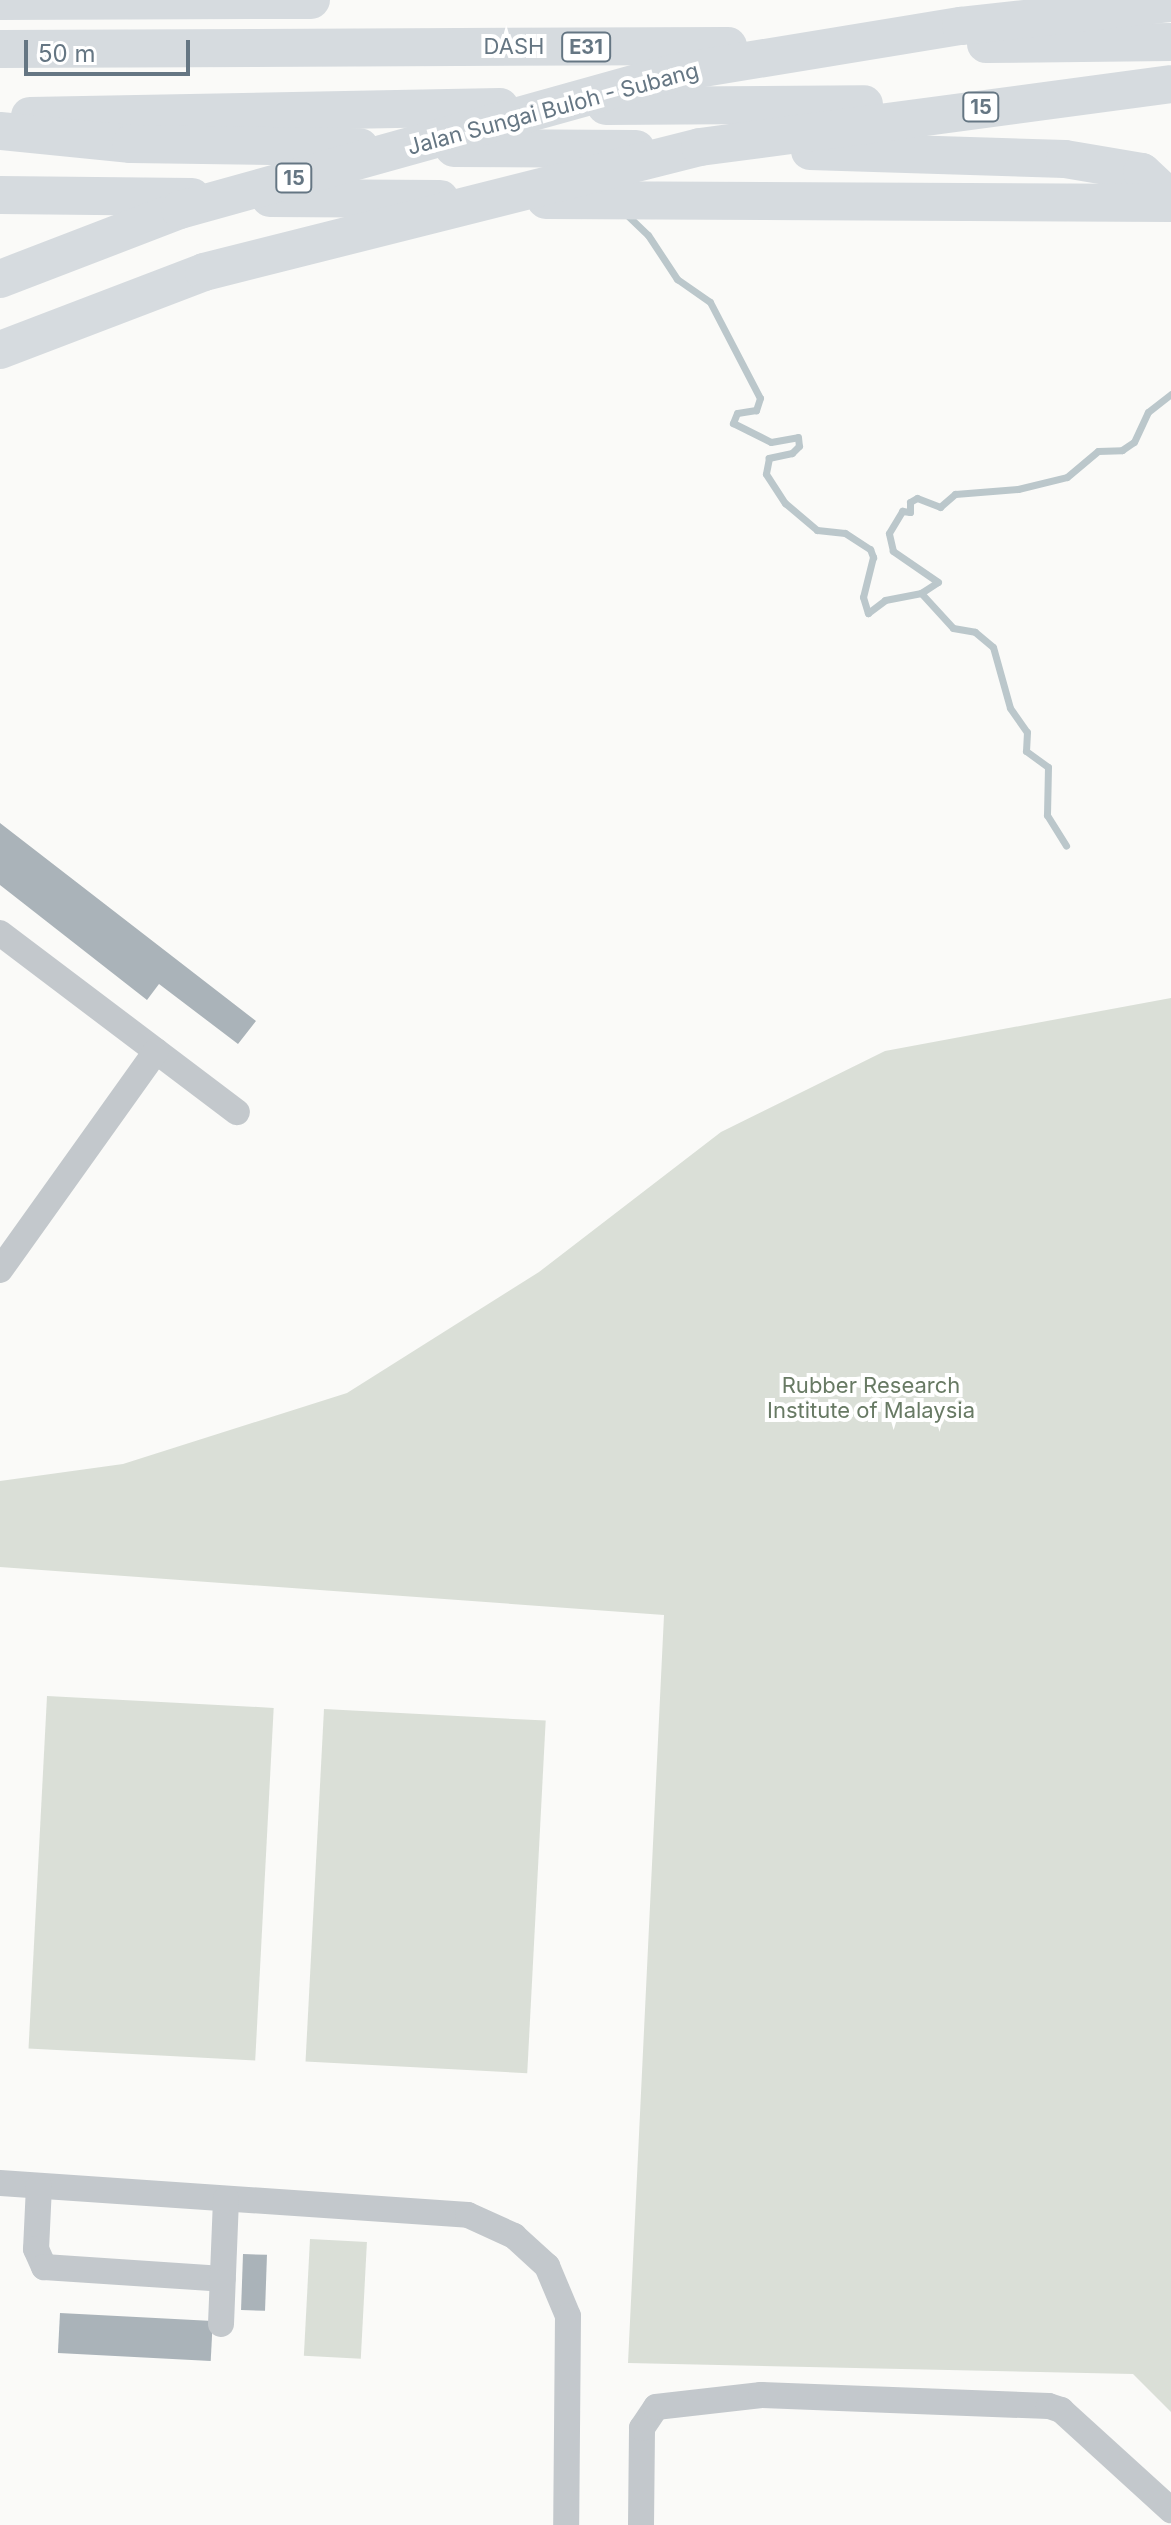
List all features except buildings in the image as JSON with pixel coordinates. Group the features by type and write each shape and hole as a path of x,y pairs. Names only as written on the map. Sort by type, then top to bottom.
{"highway":[{"path":"0,1 311,0"},
{"name":"Jalan Sungai Buloh - Subang","path":"0,279 180,210 673,73 961,26 1171,3"},
{"name":"DASH","path":"0,49 1171,42"},
{"path":"0,118 98,111 1163,91"},
{"name":"15","path":"0,350 204,272 700,147 1163,91"},
{"path":"0,131 131,144 980,153 1065,159 1142,172 1171,201"},
{"path":"0,195 1171,201"}],"street":[{"path":"0,933 237,1112"},
{"path":"0,1270 156,1051"},
{"path":"0,2183 468,2215 514,2236 547,2266 568,2316 566,2525"},
{"path":"39,2186 36,2249 44,2267 223,2279"},
{"path":"221,2324 226,2199"},
{"path":"641,2525 642,2428 656,2407 761,2395 1049,2406 1061,2410 1171,2510"}],"green space":[{"name":"Rubber Research Institute of Malaysia","path":"1171,998 1171,2412 1133,2374 628,2363 664,1615 0,1567 0,1481 123,1464 347,1393 539,1272 721,1132 885,1051"},
{"path":"47,1696 274,1708 255,2060 29,2049"},
{"path":"324,1709 546,1721 527,2073 306,2062"},
{"path":"310,2239 367,2242 361,2359 304,2356"}],"waterway":[{"path":"626,214 648,235 677,279 710,302 760,398 756,410 737,413 733,423 771,442 798,437 799,446 792,453 769,458 766,474 785,503 817,530 845,533 870,549 873,557 863,597 868,613 885,600 921,593 938,582 893,551 889,533 902,511 910,512 910,502 917,498 940,507 955,494 1018,489 1067,477 1098,451 1122,450 1134,442 1148,412 1171,394"},
{"path":"921,593 953,628 975,632 993,647 1010,708 1027,732 1026,751 1048,767 1047,815 1066,845"}]}
